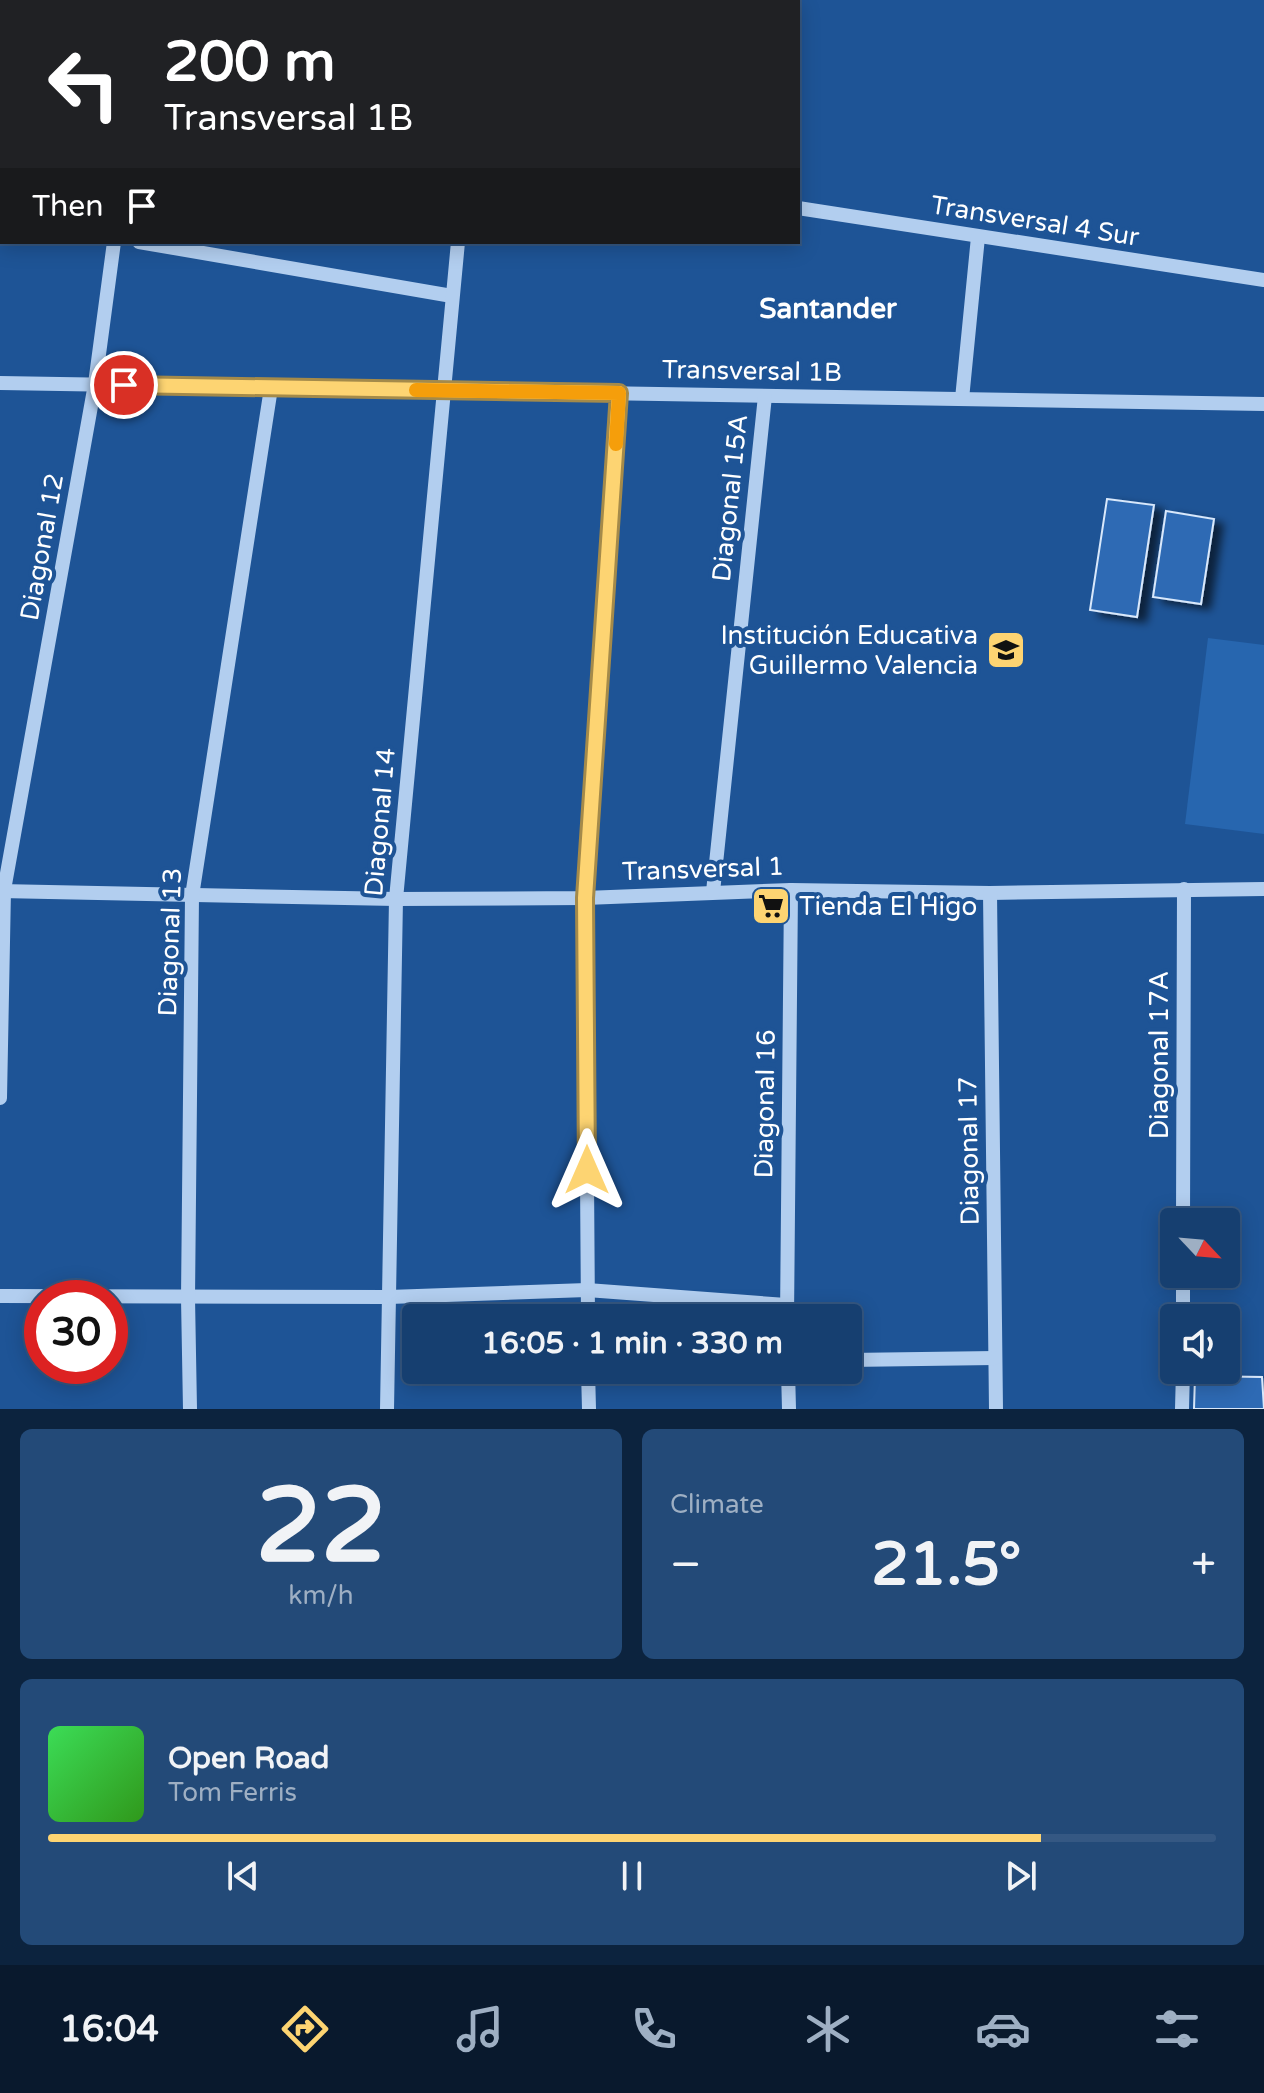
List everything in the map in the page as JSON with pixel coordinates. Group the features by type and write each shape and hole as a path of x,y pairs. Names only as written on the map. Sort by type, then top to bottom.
{"street":[{"name":"Transversal 4 Sur","path":"800,208 1264,280"},
{"path":"962,399 978,237"},
{"name":"Diagonal 12","path":"0,1098 2,890 95,384 114,244"},
{"path":"151,244 452,296"},
{"name":"Diagonal 14","path":"387,1409 396,899 458,244"},
{"name":"Transversal 1B","path":"0,383 1264,404"},
{"name":"Diagonal 13","path":"190,1409 188,1298 192,896 271,388"},
{"path":"588,1304 585,898 619,393"},
{"name":"Diagonal 15A","path":"713,892 765,396"},
{"name":"Diagonal 17A","path":"1183,1208 1184,889"},
{"name":"Transversal 1","path":"2,890 396,899 585,898 791,890 990,893 1264,889"},
{"name":"Diagonal 16","path":"787,1304 791,890"},
{"name":"Diagonal 17","path":"990,893 996,1409"},
{"path":"0,1296 389,1297 587,1290 714,1304"},
{"path":"862,1360 995,1358"},
{"path":"588,1384 589,1409"},
{"path":"788,1384 789,1409"},
{"path":"1182,1409 1183,1384"}],"shaded area":[{"path":"1208,638 1264,645 1264,834 1185,824"}],"building":[{"path":"1107,499 1154,505 1137,617 1090,610"},
{"path":"1166,511 1214,519 1201,604 1153,597"},
{"path":"1240,1377 1262,1377 1264,1409 1194,1409 1195,1384 1240,1384"}],"slow traffic":[{"path":"416,390 619,393 616,444"}],"place":[{"name":"Institución Educativa Guillermo Valencia","path":"1006,650"},
{"name":"Tienda El Higo","path":"771,906"}],"district":[{"name":"Santander","path":"828,309"}],"route":[{"path":"124,385 619,393 585,898 587,1170"}]}
